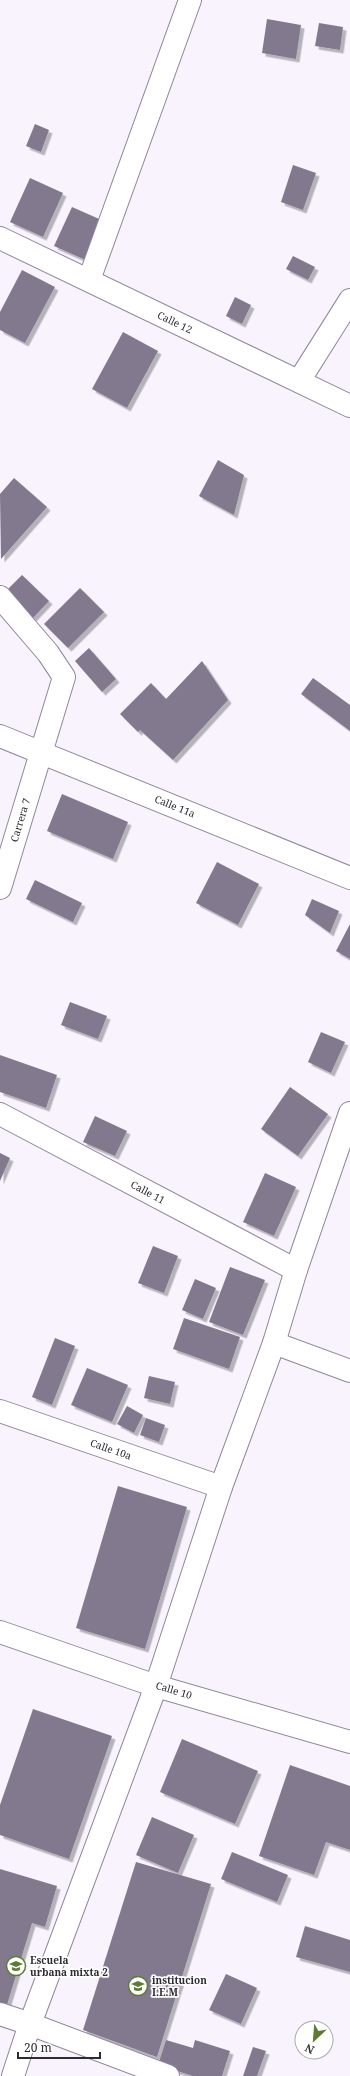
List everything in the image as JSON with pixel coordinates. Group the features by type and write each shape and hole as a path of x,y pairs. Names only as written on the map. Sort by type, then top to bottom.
{"street":[{"path":"89,280 190,0"},
{"name":"Calle 12","path":"0,238 350,406"},
{"path":"299,381 350,300"},
{"name":"Carrera 7","path":"0,597 48,653 64,677 58,702 41,751 0,888"},
{"name":"Calle 11a","path":"0,736 41,751 350,878"},
{"name":"Calle 11","path":"0,1114 296,1270"},
{"path":"13,2076 30,2024 156,1686 221,1487 274,1343 296,1270 350,1114"},
{"path":"274,1343 350,1371"},
{"name":"Calle 10a","path":"0,1411 221,1487"},
{"name":"Calle 10","path":"0,1632 156,1686 350,1742"},
{"path":"0,2014 168,2076"}],"building":[{"path":"267,19 301,25 296,59 262,53"},
{"path":"319,23 343,27 340,50 315,46"},
{"path":"35,124 49,130 41,152 26,146"},
{"path":"293,165 316,173 303,210 281,202"},
{"path":"30,178 63,193 43,237 10,222"},
{"path":"72,207 106,222 88,261 54,246"},
{"path":"293,256 315,267 308,280 286,269"},
{"path":"22,270 55,287 25,343 0,330 0,312"},
{"path":"235,297 251,305 242,324 226,316"},
{"path":"123,332 158,351 127,408 92,389"},
{"path":"218,460 244,475 234,515 199,496"},
{"path":"14,478 47,507 1,559 0,494"},
{"path":"22,575 49,601 33,618 6,591"},
{"path":"80,588 104,612 68,648 44,624"},
{"path":"89,648 116,679 102,692 75,661"},
{"path":"202,661 228,700 173,760 140,730 138,732 120,714 151,683 166,699"},
{"path":"313,678 350,705 350,731 301,694"},
{"path":"62,794 128,822 113,859 47,831"},
{"path":"217,862 259,884 238,925 196,903"},
{"path":"35,880 82,903 73,922 26,899"},
{"path":"312,899 339,911 330,933 305,915"},
{"path":"350,924 350,959 336,951"},
{"path":"70,1002 107,1016 98,1039 61,1025"},
{"path":"321,1032 345,1042 331,1073 308,1062"},
{"path":"0,1055 57,1075 46,1108 0,1092"},
{"path":"290,1087 328,1114 298,1156 261,1129"},
{"path":"95,1116 127,1131 115,1156 83,1142"},
{"path":"0,1153 10,1158 0,1181"},
{"path":"265,1173 296,1187 274,1236 243,1222"},
{"path":"153,1246 178,1256 164,1293 138,1283"},
{"path":"230,1267 265,1280 243,1335 209,1322"},
{"path":"195,1279 216,1288 203,1319 182,1310"},
{"path":"184,1318 240,1337 229,1369 173,1349"},
{"path":"55,1338 75,1346 52,1405 32,1397"},
{"path":"87,1368 128,1385 112,1422 71,1405"},
{"path":"149,1376 175,1382 170,1404 144,1398"},
{"path":"127,1406 143,1415 134,1433 117,1424"},
{"path":"146,1418 165,1425 159,1442 140,1435"},
{"path":"118,1486 187,1507 145,1649 76,1628"},
{"path":"33,1709 112,1736 69,1859 0,1835 0,1805"},
{"path":"182,1739 258,1771 235,1824 160,1792"},
{"path":"290,1765 350,1786 350,1850 326,1842 314,1875 259,1856"},
{"path":"152,1817 194,1835 178,1873 136,1855"},
{"path":"232,1852 288,1875 277,1902 221,1879"},
{"name":"institucion I.E.M","path":"136,1862 211,1884 157,2057 83,2030"},
{"path":"0,1869 57,1886 45,1927 32,1923 6,2008 0,2006"},
{"path":"305,1926 350,1940 350,1972 296,1957"},
{"path":"226,1974 257,1988 241,2024 209,2010"},
{"path":"166,2040 193,2048 195,2040 230,2051 222,2076 193,2076 158,2065"},
{"path":"253,2047 266,2051 257,2076 243,2076"}],"place":[{"name":"Escuela urbana mixta 2","path":"16,1966"},
{"name":"institucion I.E.M","path":"138,1986"}]}
